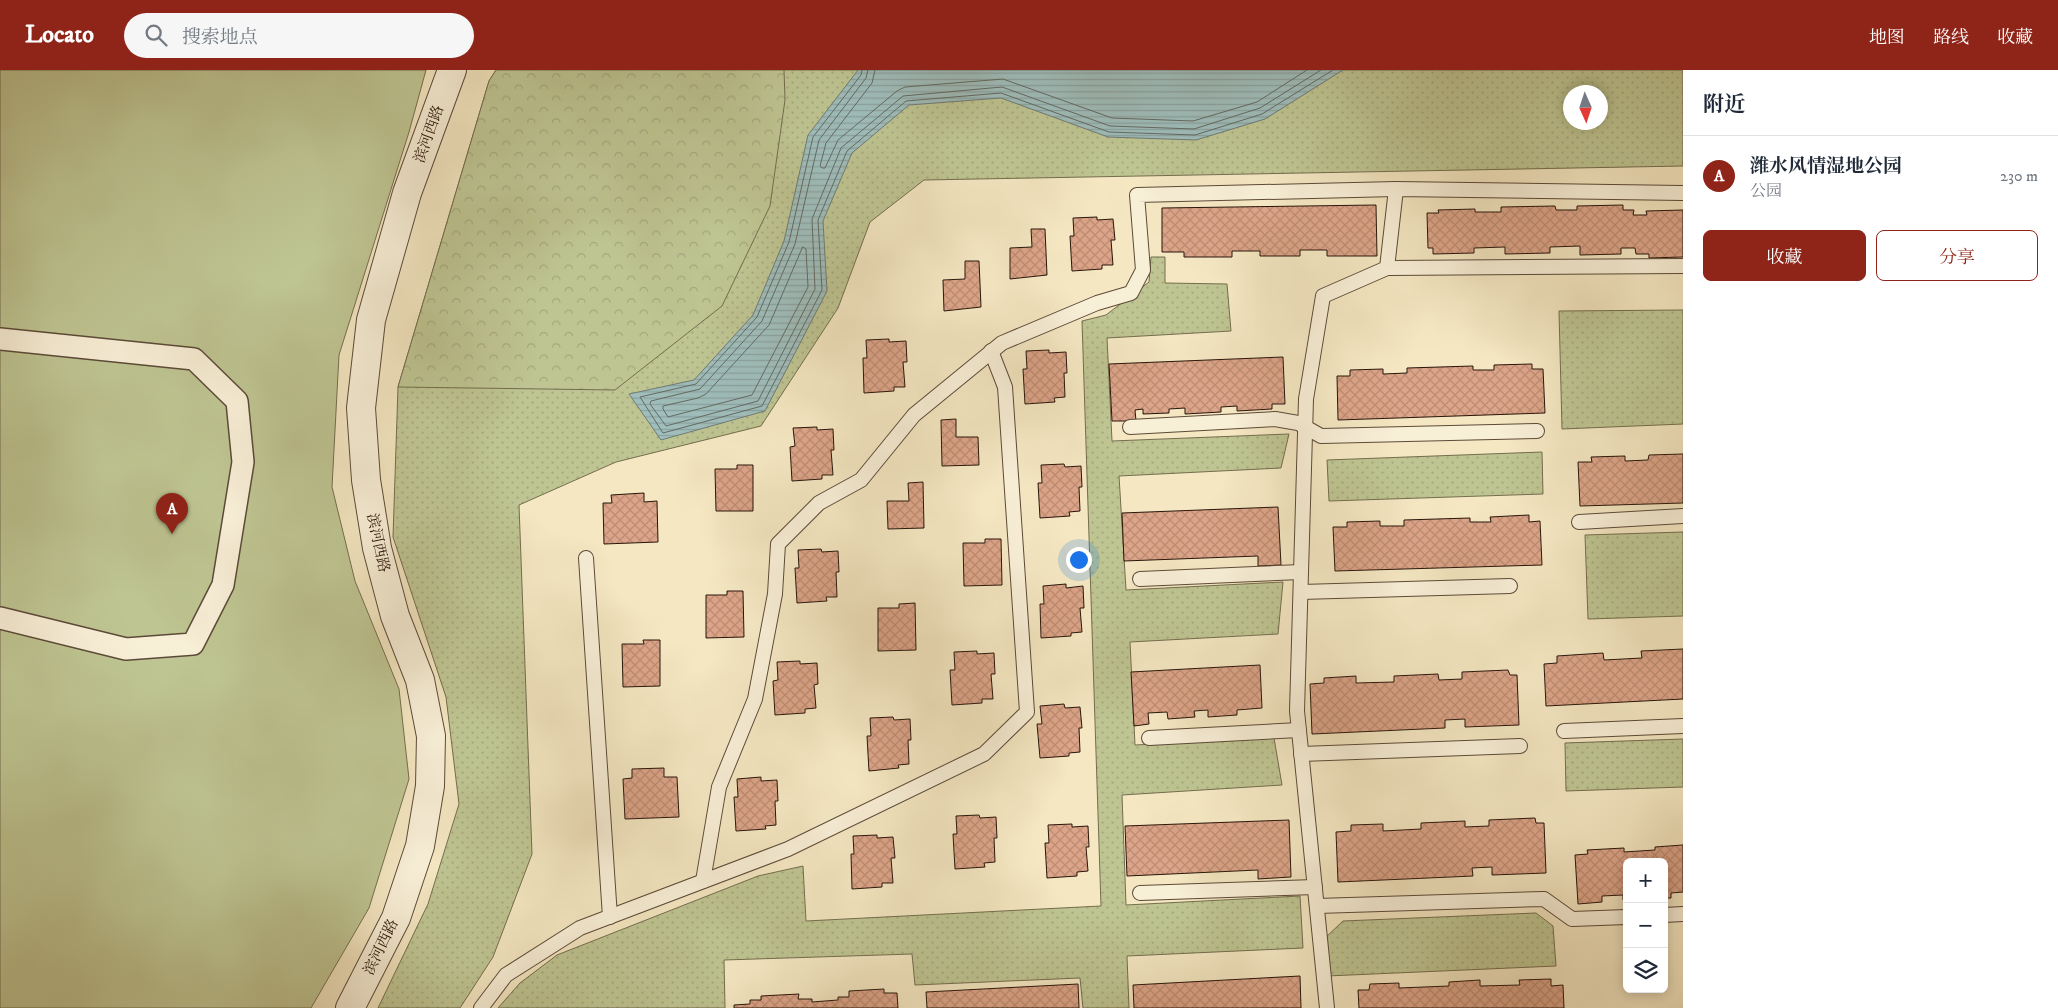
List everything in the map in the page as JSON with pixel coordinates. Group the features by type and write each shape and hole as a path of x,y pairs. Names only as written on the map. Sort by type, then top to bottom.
{"street":[{"name":"滨河西路","path":"350,1008 396,918 420,846 430,786 431,736 420,680 395,616 377,548 366,480 361,408 371,320 407,194 452,70"},
{"path":"0,339 194,359 237,401 243,462 223,585 193,644 126,649 0,618"}],"lane":[{"path":"703,881 719,787 755,699 775,594 778,544 819,503 861,480 914,415 1002,343 1088,306 1131,292 1142,270 1137,195 1396,189 1683,193"},
{"path":"1387,268 1396,189"},
{"path":"1327,1008 1297,711 1306,399 1323,296 1387,268 1683,266"},
{"path":"481,1008 506,975 580,928 788,848 984,754 1027,712 1005,387 992,351"},
{"path":"1130,427 1275,419 1298,424 1321,436 1538,431"},
{"path":"1579,522 1683,516"},
{"path":"586,558 610,917"},
{"path":"1140,579 1301,572"},
{"path":"1301,592 1510,586"},
{"path":"1564,731 1683,726"},
{"path":"1149,738 1299,730"},
{"path":"1301,754 1520,746"},
{"path":"1140,893 1315,887"},
{"path":"1317,906 1544,899 1572,920 1623,917"},
{"path":"1668,915 1683,914"}],"green space":[{"path":"0,70 426,70 409,132 339,355 332,487 355,581 399,689 409,779 369,908 311,1008 0,1008"},
{"path":"496,70 1683,70 1683,166 924,180 870,222 838,308 761,426 616,462 519,505 532,854 493,957 460,1008 378,1008 428,904 459,804 446,697 393,537 398,387 489,81"},
{"path":"496,70 784,70 785,100 770,206 722,306 615,390 398,387 489,81"},
{"path":"1151,257 1165,257 1165,283 1227,284 1231,331 1107,338 1112,441 1289,434 1281,468 1119,476 1126,590 1283,582 1278,634 1130,642 1135,745 1274,738 1282,785 1122,795 1126,905 1300,896 1303,948 1127,956 1129,1008 1083,1008 1080,978 915,985 912,954 724,960 725,1008 498,1008 520,983 557,955 758,876 803,866 806,921 1101,906 1082,321 1106,315 1149,282"},
{"path":"1683,310 1683,424 1562,429 1559,311"},
{"path":"1542,452 1543,494 1329,501 1327,460"},
{"path":"1683,532 1683,616 1588,619 1585,535"},
{"path":"1683,739 1683,787 1566,791 1565,743"},
{"path":"1536,913 1553,926 1556,966 1327,976 1324,939 1343,921"}],"water":[{"path":"858,70 1343,70 1265,119 1196,140 1108,137 1001,98 909,105 852,153 823,221 827,291 765,411 661,440 629,394 694,380 753,315 784,241 808,135"}],"building":[{"path":"1376,205 1377,256 1327,256 1327,250 1300,250 1300,256 1260,256 1260,251 1232,251 1232,257 1184,257 1184,252 1162,252 1162,208"},
{"path":"1623,205 1623,210 1634,210 1633,215 1647,215 1646,211 1683,210 1683,257 1649,258 1649,254 1636,254 1635,248 1621,248 1621,254 1580,255 1580,246 1550,247 1550,253 1505,254 1505,247 1474,248 1474,253 1433,254 1433,248 1428,248 1427,213 1439,213 1438,210 1475,209 1475,212 1501,212 1501,207 1555,206 1556,210 1577,210 1577,206"},
{"path":"1097,217 1097,220 1113,219 1115,240 1111,240 1113,265 1102,265 1102,269 1072,271 1070,236 1074,236 1073,218"},
{"path":"1031,229 1045,229 1047,275 1010,279 1010,248 1032,247"},
{"path":"965,261 979,261 981,307 944,311 943,280 965,279"},
{"path":"889,339 889,342 906,341 907,362 903,362 905,387 894,387 894,391 864,393 863,358 867,358 866,340"},
{"path":"1049,350 1049,353 1066,352 1067,373 1064,373 1065,397 1054,398 1055,402 1025,404 1023,369 1027,369 1026,351"},
{"path":"1283,357 1285,404 1272,404 1272,409 1237,411 1237,406 1221,407 1221,412 1185,414 1185,408 1169,409 1169,413 1143,414 1143,409 1135,410 1136,421 1112,421 1109,364"},
{"path":"1532,364 1532,369 1543,369 1545,413 1338,420 1337,376 1350,376 1350,370 1383,369 1383,374 1407,373 1407,368 1473,366 1473,370 1494,370 1494,365"},
{"path":"956,419 956,437 978,437 979,465 942,466 941,420"},
{"path":"817,427 817,430 833,429 834,450 831,450 833,475 822,475 822,479 792,481 790,447 795,446 793,428"},
{"path":"1683,454 1683,503 1580,506 1578,462 1592,462 1591,457 1625,456 1625,461 1648,460 1649,455"},
{"path":"1064,464 1065,467 1081,466 1082,487 1079,487 1080,511 1069,512 1070,516 1040,518 1038,483 1042,483 1041,465"},
{"path":"737,465 753,465 753,511 716,511 715,469 737,469"},
{"path":"923,482 924,528 888,529 887,501 909,501 908,483"},
{"path":"644,493 644,502 657,501 658,542 604,544 603,503 612,503 611,495"},
{"path":"1278,507 1281,565 1258,566 1258,556 1124,561 1122,513"},
{"path":"1529,515 1529,522 1540,521 1542,565 1335,571 1333,527 1347,527 1347,522 1380,521 1380,526 1404,526 1404,520 1470,518 1470,522 1491,522 1490,517"},
{"path":"985,539 1001,539 1002,585 964,586 963,543 985,543"},
{"path":"821,549 822,552 838,551 839,572 836,572 837,597 826,597 827,601 797,603 795,568 799,568 798,550"},
{"path":"1066,584 1066,588 1083,586 1084,608 1080,608 1082,632 1071,633 1071,636 1041,638 1040,604 1044,604 1043,586"},
{"path":"727,591 743,591 744,637 706,638 706,595 727,595"},
{"path":"915,603 916,650 878,651 878,608 899,608 899,604"},
{"path":"643,640 660,640 660,686 623,687 622,644 644,644"},
{"path":"1683,649 1683,699 1546,706 1544,664 1557,663 1557,656 1603,653 1604,660 1642,658 1641,651"},
{"path":"977,651 977,654 994,653 995,674 991,674 993,699 982,699 982,703 952,705 950,670 955,670 954,652"},
{"path":"800,661 800,664 817,663 818,684 814,685 816,708 805,709 805,713 775,715 773,681 778,680 777,662"},
{"path":"1260,665 1262,708 1237,710 1237,715 1208,717 1208,710 1194,711 1195,717 1168,719 1167,712 1148,713 1149,724 1134,726 1131,672"},
{"path":"1508,670 1510,675 1517,675 1519,725 1465,727 1465,719 1445,720 1445,728 1312,734 1310,684 1324,683 1324,678 1356,676 1356,683 1394,682 1394,676 1438,674 1439,680 1462,679 1462,672"},
{"path":"1064,704 1065,708 1080,707 1082,728 1079,728 1080,752 1069,753 1069,756 1040,758 1037,724 1042,724 1040,706"},
{"path":"893,717 894,720 910,719 911,740 908,740 909,764 898,765 899,768 869,771 867,736 871,736 870,718"},
{"path":"664,768 664,777 677,777 679,817 625,819 623,779 632,778 632,769"},
{"path":"761,777 761,781 777,780 778,801 775,801 776,825 765,826 766,829 736,831 734,797 738,797 737,779"},
{"path":"979,815 980,818 996,817 997,838 994,838 995,862 984,863 985,867 955,869 953,834 957,834 956,816"},
{"path":"1535,818 1536,823 1544,823 1546,873 1492,875 1492,867 1472,868 1473,876 1338,882 1336,832 1351,831 1351,825 1383,824 1383,831 1421,829 1421,823 1465,821 1465,827 1489,826 1489,820"},
{"path":"1289,820 1291,877 1258,879 1258,870 1127,876 1125,826"},
{"path":"1072,824 1072,827 1088,826 1089,847 1086,847 1088,871 1077,872 1077,876 1047,878 1045,843 1049,843 1048,825"},
{"path":"877,835 877,838 893,837 895,858 891,858 893,883 882,883 882,887 852,889 851,854 854,854 853,836"},
{"path":"1683,845 1683,892 1671,893 1671,898 1668,898 1668,858 1623,858 1623,895 1602,896 1602,902 1578,904 1575,855 1588,854 1587,850 1624,848 1624,852 1655,850 1655,847"},
{"path":"1300,976 1301,1008 1134,1008 1133,985"},
{"path":"1551,979 1551,986 1563,985 1564,1008 1359,1008 1358,990 1369,990 1370,984 1399,983 1399,988 1449,986 1449,982 1480,980 1480,986 1520,985 1519,980"},
{"path":"1078,984 1079,1008 927,1008 926,992"},
{"path":"884,989 884,993 897,993 898,1008 734,1008 734,1005 750,1004 750,1000 761,1000 761,996 799,994 798,999 812,999 812,1002 849,997 849,991"}],"place":[{"name":"潍水风情湿地公园","path":"172,534"}]}
